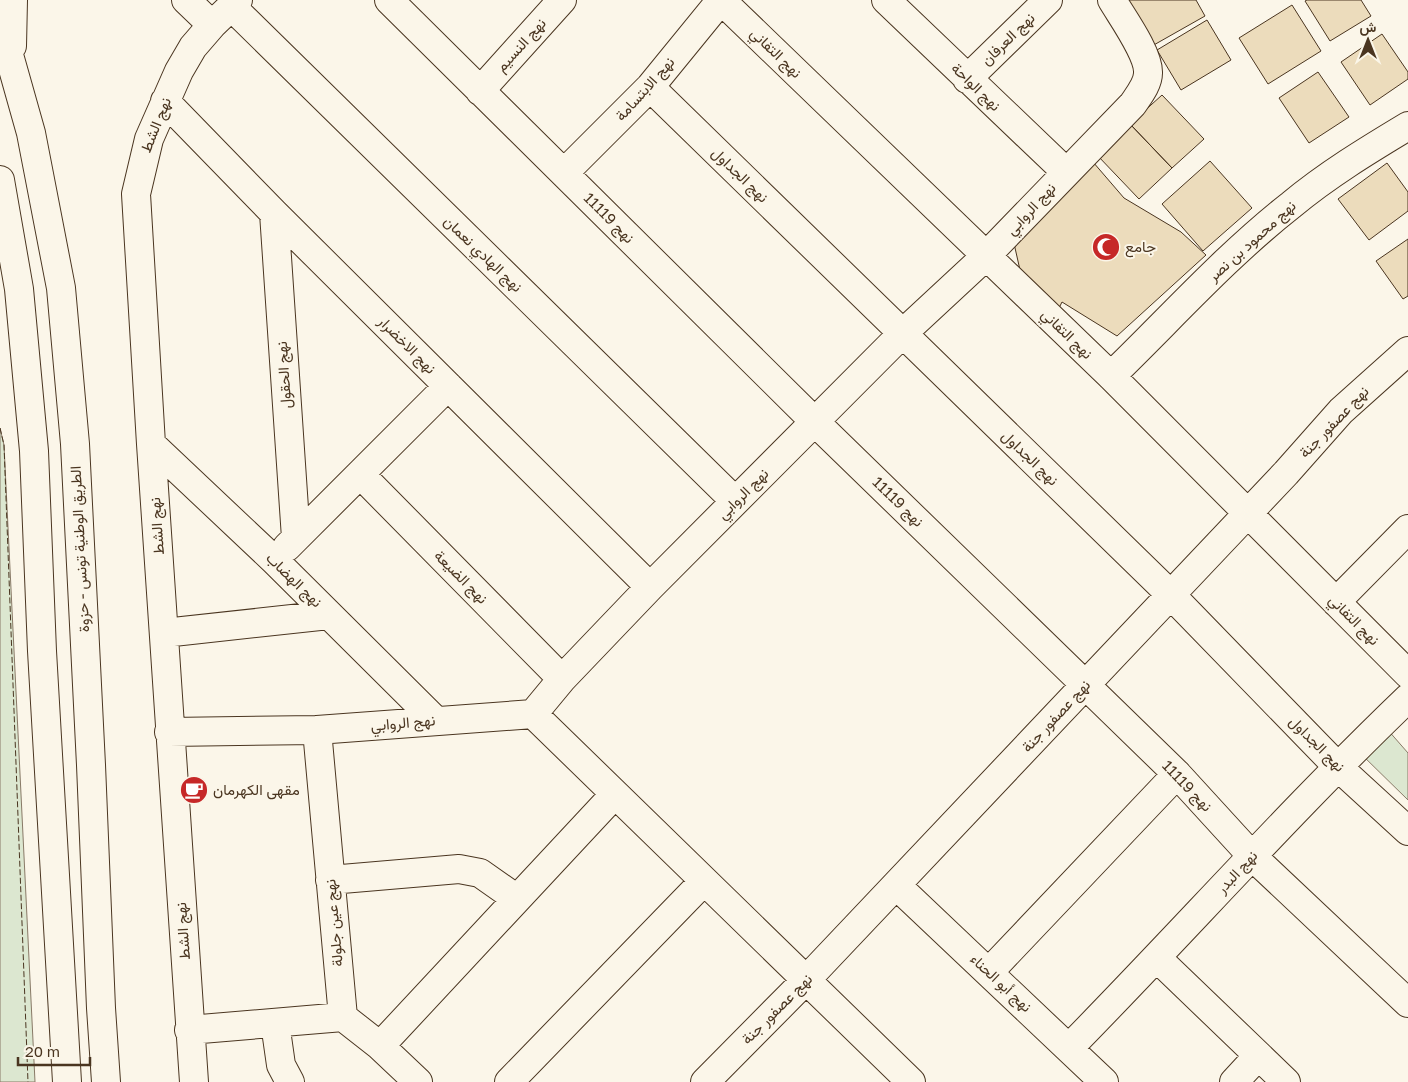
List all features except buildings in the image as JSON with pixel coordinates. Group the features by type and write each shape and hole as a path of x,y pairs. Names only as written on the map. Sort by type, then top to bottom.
{"main road":[{"path":"12,58 13,0"},
{"path":"186,0 212,25"},
{"name":"نهج النسيم","path":"480,91 562,0"},
{"name":"نهج الابتسامة","path":"564,173 650,87 721,0"},
{"name":"نهج التفاني","path":"721,0 1111,376 1246,514 1408,674"},
{"name":"نهج الواحة","path":"886,0 1066,172"},
{"name":"نهج العرفان","path":"967,79 1048,0"},
{"name":"نهج الروابي","path":"169,732 317,730 533,714 562,679 650,587 902,334 986,256 1133,104 1143,90 1148,73 1145,57 1112,0"},
{"name":"نهج الشط","path":"194,1082 150,444 136,194 149,138 193,47 235,3"},
{"name":"نهج الهادي نعمان","path":"235,3 735,501"},
{"name":"نهج 11119","path":"403,4 480,91 815,422 1177,774 1252,856 1408,1003"},
{"name":"الطريق الوطنية تونس - حزوة","path":"0,22 12,58 32,133 47,206 63,317 75,444 106,1082"},
{"name":"نهج الجداول","path":"650,87 1170,594 1337,766 1408,831"},
{"name":"نهج الاخضرار","path":"166,101 274,213 650,587"},
{"name":"نهج محمود بن نصر","path":"1111,376 1254,236 1324,180 1408,126"},
{"path":"0,180 19,289 34,451 42,660 67,1082"},
{"name":"نهج الحقول","path":"274,213 296,538"},
{"name":"نهج عصفور جنة","path":"708,1081 1286,473 1341,412 1408,351"},
{"path":"275,561 448,386"},
{"name":"نهج الهضاب","path":"150,444 275,561 435,720"},
{"name":"نهج الضيعة","path":"361,475 562,679"},
{"path":"1336,602 1408,528"},
{"path":"164,633 329,615"},
{"name":"نهج البدر","path":"1068,1048 1157,958 1337,766 1408,698"},
{"path":"533,714 911,1082"},
{"name":"نهج عين جلولة","path":"317,730 343,1017"},
{"path":"989,972 1177,774"},
{"path":"380,1046 614,794"},
{"path":"330,880 459,870 480,873 517,899"},
{"path":"509,1082 704,881"},
{"name":"نهج أبو الحناء","path":"896,885 1104,1082"},
{"path":"1157,958 1286,1082"},
{"path":"189,1030 343,1017 380,1046 418,1082"},
{"path":"275,1023 281,1065 290,1082"},
{"path":"1234,1082 1258,1056"}],"green space":[{"path":"0,428 4,445 35,1082 0,1082"},
{"path":"1387,729 1408,753 1408,800 1359,752"}],"fence":[{"path":"0,428 4,445 28,1082"}],"place":[{"name":"جامع","path":"1106,247"},
{"name":"مقهى الكهرمان","path":"194,790"}]}
